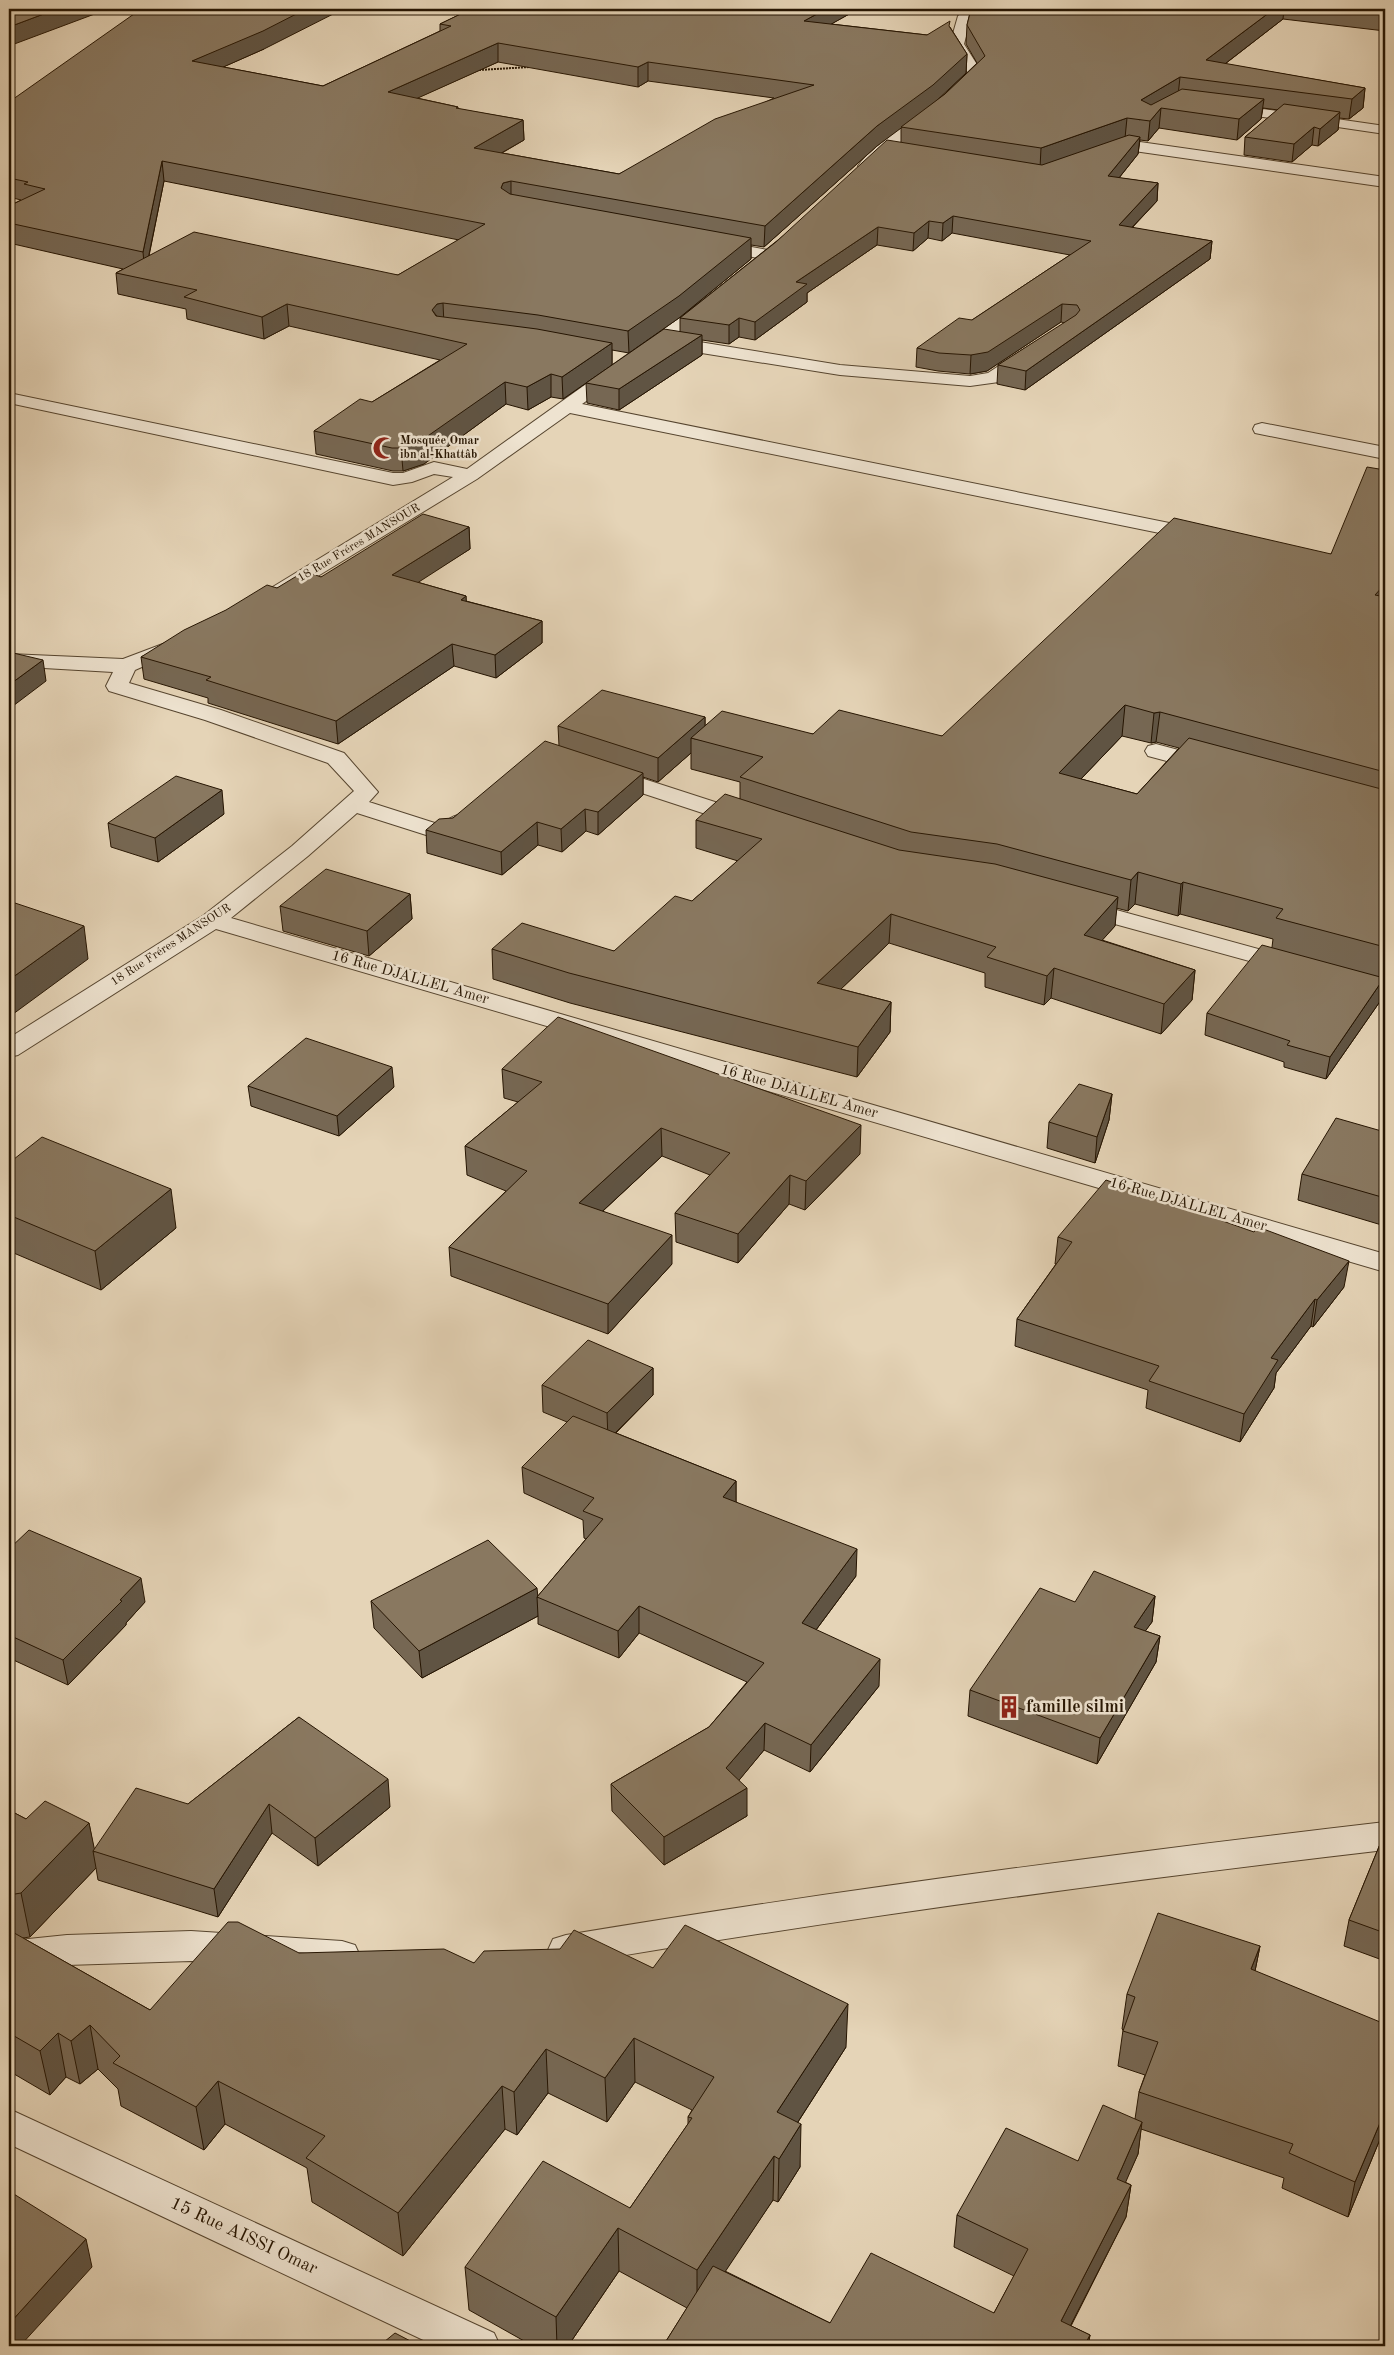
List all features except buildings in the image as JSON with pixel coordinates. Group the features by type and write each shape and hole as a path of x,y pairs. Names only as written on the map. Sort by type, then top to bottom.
{"street":[{"path":"854,176 883,150 938,109 976,74 958,44 965,16 974,9"},
{"path":"1215,107 1385,130"},
{"path":"1264,128 1278,115"},
{"path":"1088,158 1126,145 1385,182"},
{"path":"1226,159 1241,147"},
{"path":"883,150 903,153"},
{"path":"701,242 775,248 746,273"},
{"name":"18 Rue Fréres MANSOUR","path":"262,602 470,476 661,341 723,292"},
{"path":"661,341 840,370 970,381 993,378 1045,343"},
{"path":"604,356 632,361"},
{"path":"9,398 394,479 408,479 428,468 470,476"},
{"path":"568,407 1189,533"},
{"path":"1262,429 1385,453"},
{"path":"9,660 126,666 195,638"},
{"name":"18 Rue Fréres MANSOUR","path":"9,1049 212,920 300,851 366,792 336,758 214,715 118,686 126,666"},
{"path":"1156,751 1232,772"},
{"path":"588,768 766,826"},
{"path":"353,804 445,834 475,809"},
{"path":"1061,902 1309,970"},
{"name":"16 Rue DJALLEL Amer","path":"212,920 1385,1263"},
{"path":"538,1954 698,1927 1065,1873 1385,1836"},
{"path":"9,1956 66,1950 192,1946 373,1958"},
{"name":"15 Rue AISSI Omar","path":"9,2126 479,2346"}],"path":[{"path":"470,70 530,67"}],"place":[{"name":"Mosquée Omar ibn al-Khattâb","path":"384,448"},
{"name":"famille silmi","path":"1009,1707"}]}
